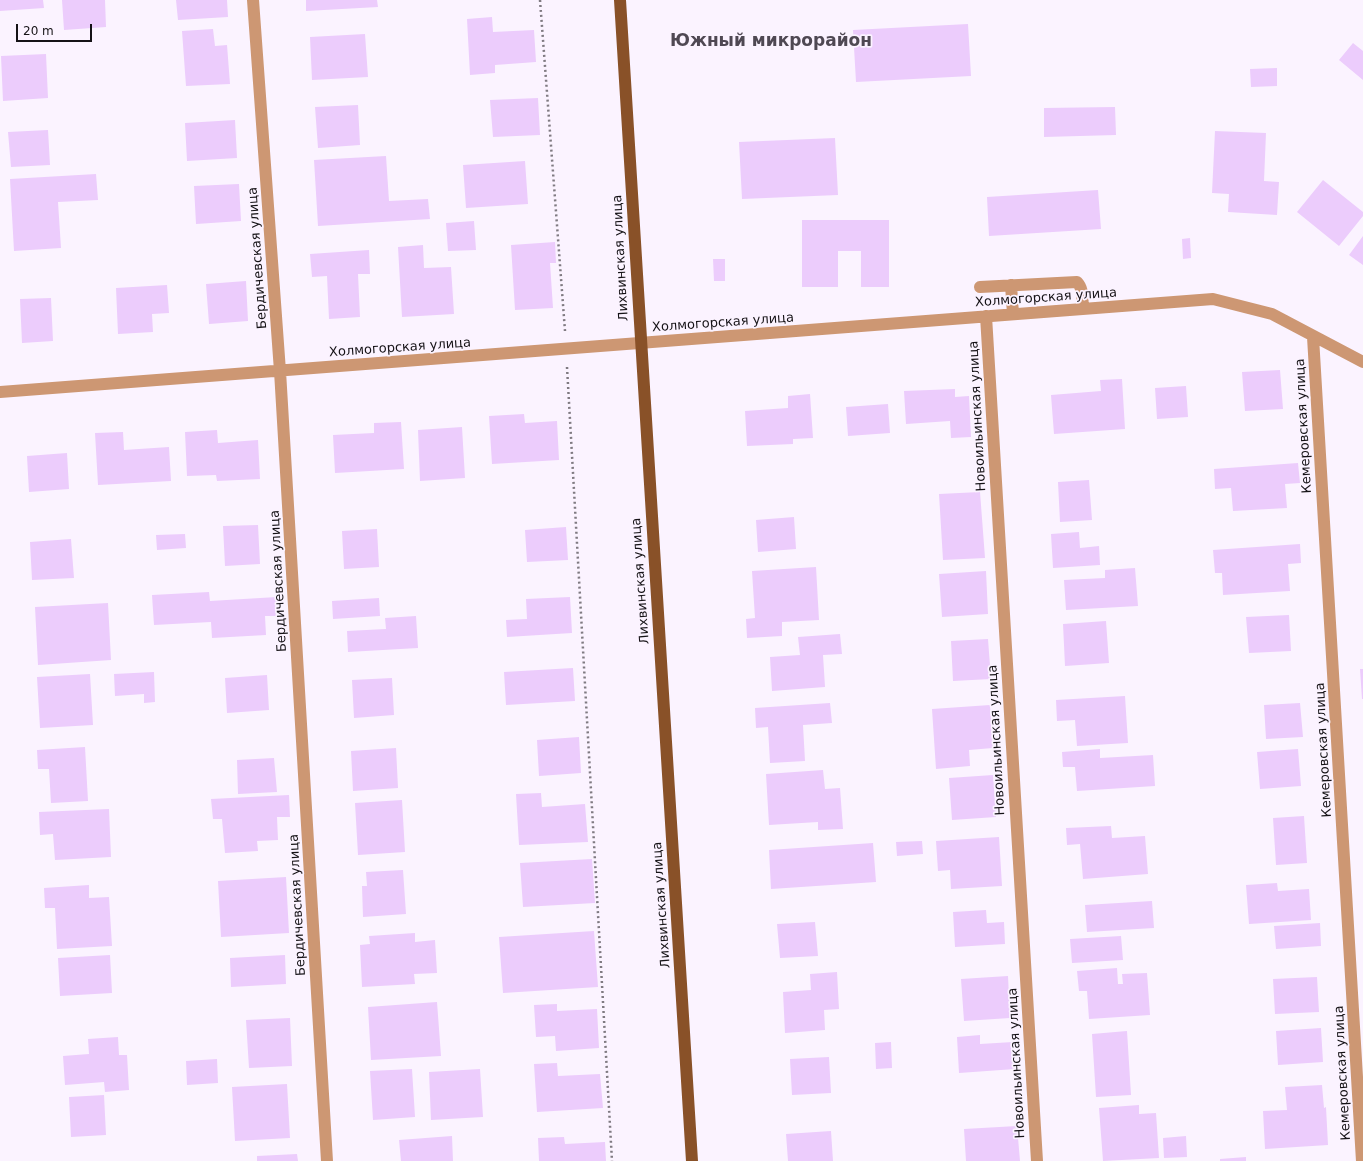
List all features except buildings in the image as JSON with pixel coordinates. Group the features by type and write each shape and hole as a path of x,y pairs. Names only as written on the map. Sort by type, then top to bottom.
{"main road":[{"name":"Лихвинская улица","path":"620,0 640,343 692,1161"}],"street":[{"name":"Бердичевская улица","path":"253,0 280,371 328,1161"},
{"path":"980,287 1077,282 1082,290 1083,309"},
{"path":"1011,285 1013,314"},
{"name":"Холмогорская улица","path":"0,392 1213,299 1272,314 1313,337 1363,362"},
{"name":"Новоильинская улица","path":"986,316 1037,1161"},
{"name":"Кемеровская улица","path":"1313,337 1362,1161"}],"path":[{"path":"540,0 566,349 612,1161"}],"district":[{"name":"Южный микрорайон","path":"771,42"}]}
